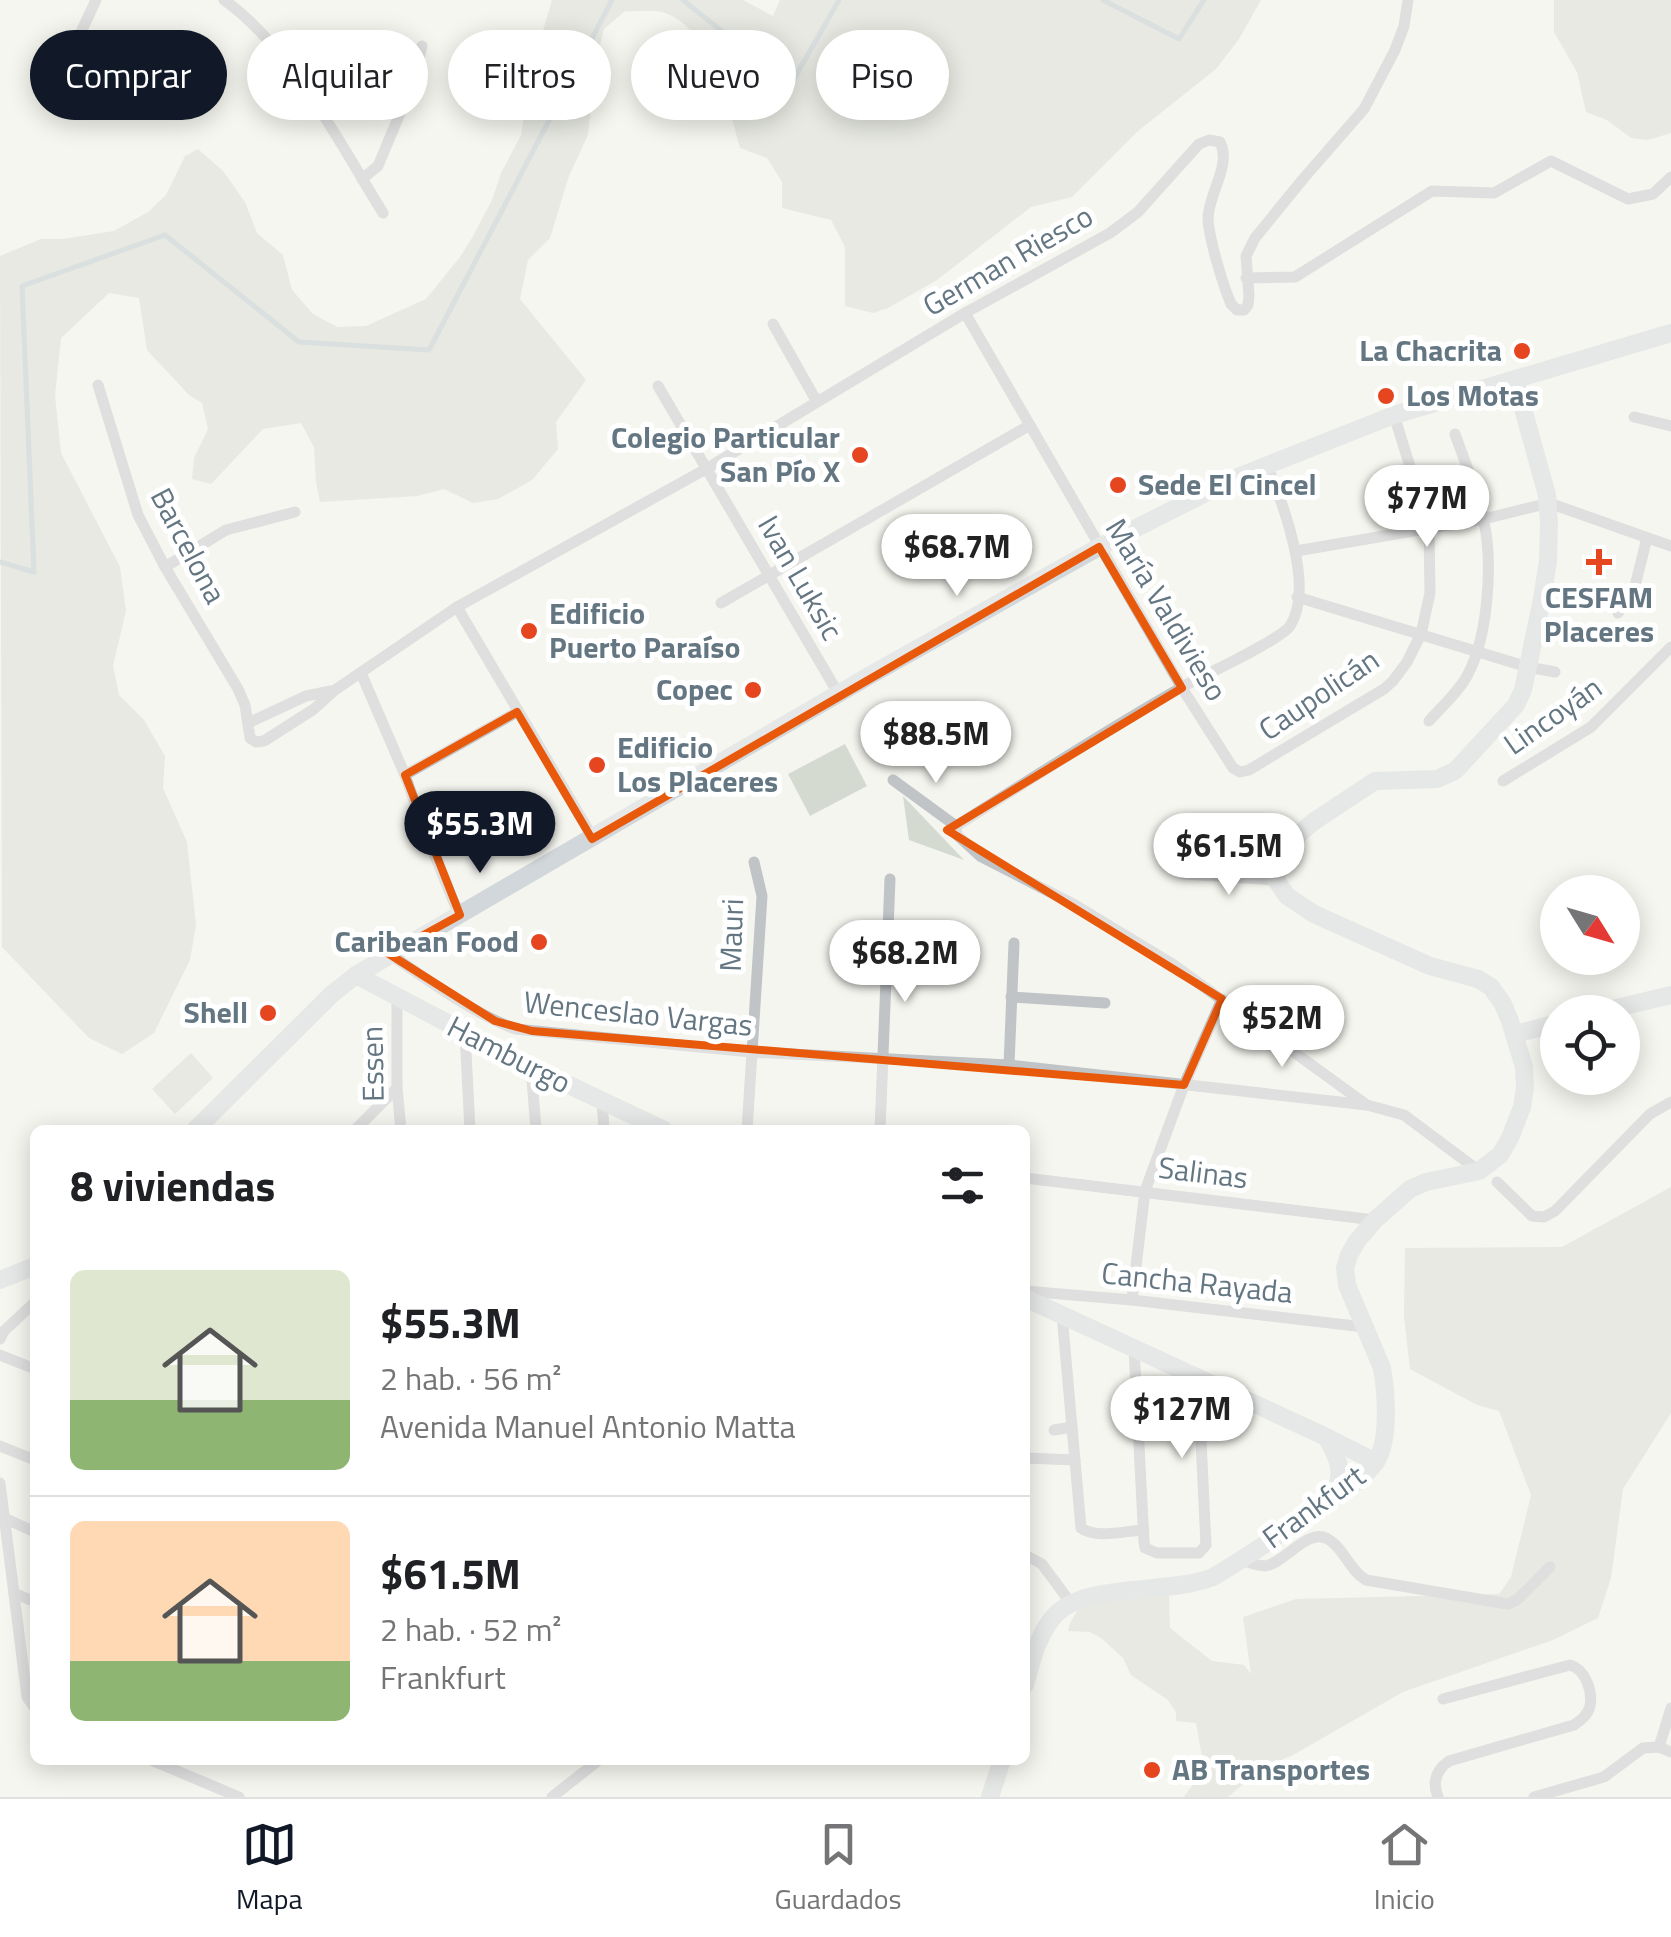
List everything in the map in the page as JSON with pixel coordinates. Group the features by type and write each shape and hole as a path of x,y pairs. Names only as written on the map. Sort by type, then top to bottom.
{"street":[{"path":"82,30 96,0"},
{"path":"224,0 274,46 383,212"},
{"name":"German Riesco","path":"335,690 306,696 248,724 250,738 264,741 457,607 706,468 965,313 1124,224 1199,144 1208,140 1220,142 1224,158 1208,225 1231,304 1244,310 1248,305 1246,256 1255,238 1364,109 1396,50 1408,0"},
{"path":"362,179 378,166 397,120"},
{"path":"1246,278 1295,277 1432,192 1494,193 1550,161 1628,199 1653,194 1671,178"},
{"name":"María Valdivieso","path":"965,313 1182,688 1233,768 1240,772"},
{"path":"773,324 817,402"},
{"path":"200,1125 356,975 838,693 1099,547 1266,464 1394,416 1671,333"},
{"path":"1479,1171 1500,1155 1522,1107 1524,1067 1503,1004 1491,987 1478,979 1430,966 1314,914 1287,896 1276,880 1288,843 1299,832 1375,781 1428,780 1455,771 1516,705 1523,690 1548,560 1549,503 1515,380"},
{"name":"Barcelona","path":"98,385 138,515 238,689 248,724"},
{"name":"Ivan Luksic","path":"658,386 838,693"},
{"name":"Caupolicán","path":"1240,772 1384,689 1407,662 1421,634 1430,593 1429,528 1394,416"},
{"path":"1634,417 1671,426"},
{"path":"722,602 1030,425"},
{"path":"1429,722 1470,672 1488,584 1484,519 1455,434"},
{"path":"956,826 1182,688 1285,631 1296,611 1299,574 1278,490 1266,464"},
{"path":"1296,552 1484,519 1549,503 1671,546"},
{"path":"165,567 226,530 296,512"},
{"path":"1618,613 1636,586 1647,538"},
{"path":"1297,600 1555,672"},
{"path":"457,607 593,838"},
{"name":"Lincoyán","path":"1504,780 1592,728 1671,648"},
{"path":"361,672 459,915"},
{"path":"405,775 517,712"},
{"path":"893,780 956,826"},
{"path":"956,826 956,835 980,856 1138,942 1367,1105"},
{"name":"Mauri","path":"746,1125 762,896 754,862"},
{"path":"1183,874 1276,880"},
{"path":"880,1125 890,879"},
{"path":"1008,1066 1014,944"},
{"name":"Wenceslao Vargas","path":"389,954 465,1004 515,1028 751,1052 1008,1066 1367,1105 1404,1115 1479,1171"},
{"name":"Hamburgo","path":"356,975 464,1033 653,1125"},
{"path":"1640,1002 1671,995"},
{"name":"Essen","path":"397,997 400,1125"},
{"path":"1012,997 1105,1003"},
{"path":"1132,1300 1144,1192 1184,1085 1222,999"},
{"path":"1515,1034 1540,1028"},
{"path":"464,1033 470,1125"},
{"path":"532,1067 536,1125"},
{"path":"360,1125 397,1088"},
{"path":"602,1102 604,1125"},
{"path":"1497,1182 1532,1216 1544,1217 1555,1211 1650,1114 1671,1102"},
{"name":"Frankfurt","path":"1070,1602 1096,1593 1198,1583 1213,1578 1335,1497 1376,1462 1384,1430 1384,1382 1382,1368 1346,1285 1349,1254 1375,1220 1410,1189 1479,1171"},
{"name":"Salinas","path":"1030,1179 1375,1220"},
{"path":"0,1280 30,1268"},
{"name":"Cancha Rayada","path":"1030,1294 1132,1300 1364,1326"},
{"path":"1030,1297 1376,1462"},
{"path":"1,1334 30,1307"},
{"path":"1062,1314 1083,1531 1092,1534 1144,1530"},
{"path":"1134,1348 1144,1542 1150,1551 1199,1553 1205,1548 1198,1378"},
{"path":"0,1355 30,1367"},
{"path":"1054,1430 1072,1427"},
{"path":"1326,1438 1340,1468 1335,1497"},
{"path":"0,1446 30,1458"},
{"path":"1030,1458 1074,1460"},
{"path":"0,1483 30,1701"},
{"path":"4,1518 30,1530"},
{"path":"1241,1560 1270,1565 1321,1536 1331,1540 1356,1574 1366,1580 1508,1604 1550,1567"},
{"path":"1030,1558 1042,1564 1070,1602 1048,1624 1030,1672"},
{"path":"14,1593 30,1600"},
{"path":"1438,1797 1434,1783 1438,1772 1450,1761 1574,1725 1590,1708 1584,1674 1570,1664 1443,1699"},
{"path":"1534,1797 1604,1776 1643,1748 1665,1749 1671,1708"},
{"path":"164,1765 239,1797"},
{"path":"552,1797 593,1765"},
{"path":"990,1797 1000,1765"}],"highlighted area":[{"path":"1099,547 1182,688 947,830 1222,999 1184,1085 532,1031 495,1021 389,954 460,915 405,775 517,712 592,839"}],"shaded area":[{"path":"552,0 743,0 773,16 780,0 1261,0 1216,69 1138,131 1072,197 1031,207 937,280 873,313 845,306 845,247 831,220 782,208 782,182 767,158 740,148 732,120 796,120 796,30 690,30 665,13 625,11 604,30 543,30"},
{"path":"1554,0 1671,0 1671,133 1648,140 1631,138 1607,120 1586,112 1577,72 1554,32"},
{"path":"523,120 590,120 588,135 569,176 550,238 528,260 520,299 586,380 556,422 558,449 532,480 498,499 473,503 444,489 417,496 320,502 314,447 301,423 263,429 211,484 192,479 194,458 208,429 202,403 189,395 147,350 139,298 109,293 61,338 55,395 61,453 120,567 126,611 113,666 119,695 144,720 165,756 163,788 187,842 196,925 190,960 154,1033 122,1054 89,1038 2,947 0,256 41,239 114,231 148,212 166,195 185,156 198,149 223,171 245,202 257,233 283,255 292,290 313,314 337,327 366,326 426,299 472,238 521,135"},
{"path":"845,744 867,786 810,816 788,774"},
{"path":"903,796 964,860 909,840"},
{"path":"191,1053 213,1078 175,1114 152,1089"},
{"path":"1671,1187 1671,1413 1623,1489 1611,1578 1598,1618 1553,1640 1403,1692 1293,1755 1262,1768 1228,1797 1184,1797 1204,1769 1196,1723 1176,1721 1176,1712 1168,1700 1131,1675 1123,1658 1101,1638 1090,1632 1068,1631 1080,1607 1099,1597 1169,1595 1170,1628 1212,1661 1244,1665 1251,1674 1243,1617 1296,1599 1499,1594 1511,1577 1531,1495 1499,1411 1477,1405 1410,1369 1404,1316 1405,1248 1562,1247"}],"waterway":[{"path":"0,562 34,572 22,286 165,235 299,342 429,350 612,0"},
{"path":"683,0 790,86 839,0"},
{"path":"1103,0 1179,39 1204,0"}],"place":[{"name":"La Chacrita","path":"1522,351"},
{"name":"Los Motas","path":"1386,396"},
{"name":"Colegio Particular San Pío X","path":"860,455"},
{"name":"Sede El Cincel","path":"1118,485"},
{"name":"CESFAM Placeres","path":"1599,562"},
{"name":"Edificio Puerto Paraíso","path":"529,631"},
{"name":"Copec","path":"753,690"},
{"name":"Edificio Los Placeres","path":"597,765"},
{"name":"Caribean Food","path":"539,942"},
{"name":"Shell","path":"268,1013"},
{"name":"AB Transportes","path":"1152,1770"}]}
